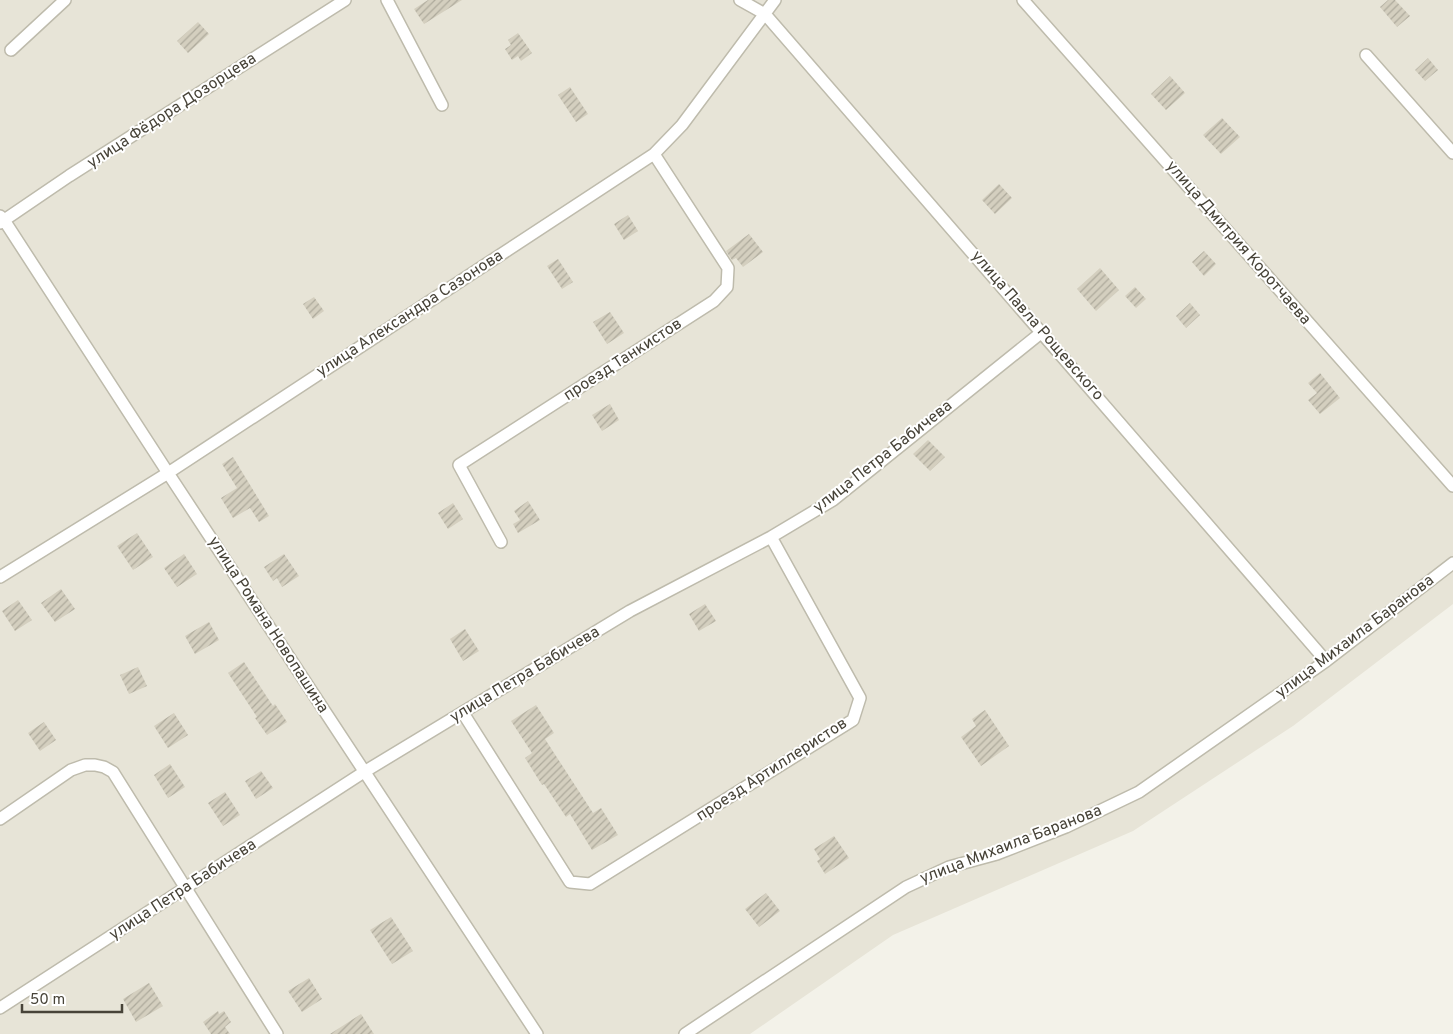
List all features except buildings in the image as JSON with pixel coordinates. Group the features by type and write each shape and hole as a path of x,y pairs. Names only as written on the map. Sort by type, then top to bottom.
{"street":[{"path":"11,50 65,0"},
{"name":"улица Фёдора Дозорцева","path":"1,220 345,0"},
{"path":"387,0 442,105"},
{"name":"улица Павла Рощевского","path":"740,0 765,14 1326,661"},
{"name":"улица Александра Сазонова","path":"0,576 168,473 654,154 682,125 775,0"},
{"name":"улица Дмитрия Коротчаева","path":"1023,0 1453,486"},
{"path":"1366,55 1453,153"},
{"name":"проезд Танкистов","path":"501,542 459,465 714,302 728,286 728,268 654,154"},
{"name":"улица Романа Новопашина","path":"1,220 537,1034"},
{"name":"улица Петра Бабичева","path":"0,1008 364,772 630,612 771,537 833,500 1042,332"},
{"name":"проезд Артиллеристов","path":"462,713 570,882 590,884 853,720 860,698 771,537"},
{"name":"улица Михаила Баранова","path":"685,1034 906,887 949,868 996,854 1066,827 1139,792 1326,661 1453,563"},
{"path":"0,819 71,770 85,765 95,765 113,772 276,1034"}],"shaded area":[{"path":"0,0 1453,0 1453,604 1293,726 1133,831 893,935 750,1034 0,1034"}]}
